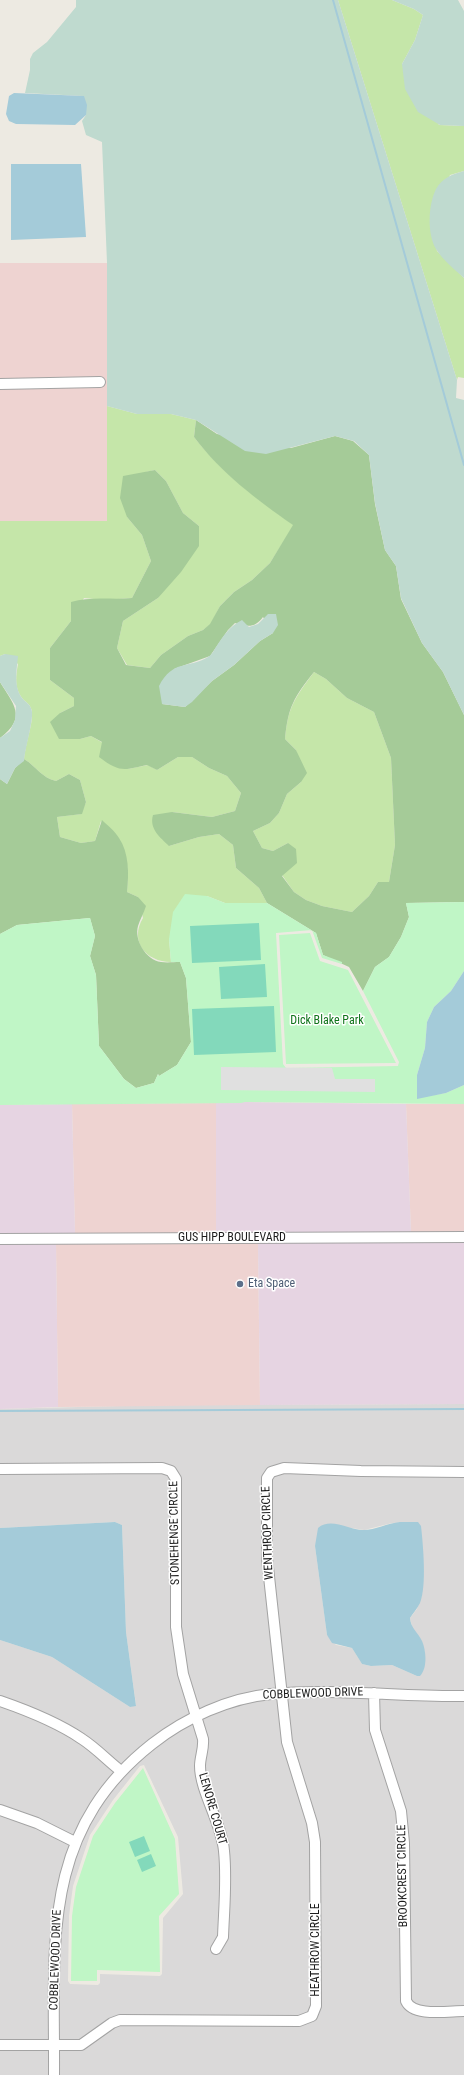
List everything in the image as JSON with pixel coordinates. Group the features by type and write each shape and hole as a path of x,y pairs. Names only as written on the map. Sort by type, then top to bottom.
{"street":[{"path":"0,384 100,382"},
{"name":"GUS HIPP BOULEVARD","path":"0,1239 464,1238"},
{"name":"STONEHENGE CIRCLE","path":"0,1469 162,1468 171,1471 176,1479 176,1627 183,1674 196,1716"},
{"name":"WENTHROP CIRCLE","path":"282,1693 267,1558 266,1485 271,1472 284,1468 361,1471 464,1472"},
{"name":"COBBLEWOOD DRIVE","path":"54,2075 57,1911 75,1842 87,1817 110,1783 121,1771 168,1731 196,1716 245,1699 282,1693 374,1692 428,1696 464,1696"},
{"name":"BROOKCREST CIRCLE","path":"374,1692 375,1730 401,1810 404,1844 406,2000 410,2007 420,2011 464,2011"},
{"name":"HEATHROW CIRCLE","path":"0,2045 81,2045 112,2023 120,2020 299,2022 312,2016 316,2006 315,1842 312,1823 290,1755 282,1693"},
{"path":"0,1701 26,1710 61,1726 83,1740 121,1771"},
{"name":"LENORE COURT","path":"196,1716 203,1739 204,1750 200,1766 203,1781 221,1833 225,1852 223,1937 216,1949"},
{"path":"0,1810 37,1822 75,1842"}],"shaded area":[{"path":"0,263 107,263 107,521 0,521 0,389 104,386 104,378 0,380"},
{"path":"221,1067 332,1068 335,1079 375,1079 375,1092 221,1090"},
{"path":"216,1103 216,1234 75,1234 72,1104"},
{"path":"216,1103 406,1104 411,1233 216,1234"},
{"path":"72,1104 75,1234 0,1235 0,1105"},
{"path":"406,1104 464,1104 464,1233 411,1233"},
{"path":"258,1242 260,1405 58,1407 56,1243"},
{"path":"258,1242 464,1242 464,1404 260,1405"},
{"path":"0,1243 56,1243 58,1407 0,1409"},
{"path":"464,1404 464,2075 0,2075 0,1640 52,1657 130,1707 136,1705 126,1632 122,1525 115,1522 0,1528 0,1409 158,1405","holes":["418,1522 423,1568 422,1595 417,1609 410,1618 413,1630 422,1642 425,1653 417,1676 392,1665 371,1666 362,1664 352,1648 336,1645 327,1635 315,1546 352,1528 364,1530 392,1523","144,1765 178,1837 183,1894 163,1918 162,1974 160,1976 100,1974 100,1983 98,1985 70,1984 68,1981 69,1916 73,1886 90,1835 113,1800 140,1766"]}],"green space":[{"path":"76,0 338,0 457,380 456,398 464,400 464,715 443,672 422,643 401,598 396,566 385,550 375,503 369,455 354,441 335,436 266,454 245,451 196,420 171,414 137,414 107,406 107,263 102,142 86,135 82,121 86,115 83,96 25,93 30,70 30,59 33,53 47,42 76,7"},
{"path":"338,0 392,0 414,9 423,15 415,40 402,64 439,125 464,126 464,171 450,175 430,222 437,251 464,278 464,378 458,377 457,380"},
{"path":"392,0 458,0 464,11 464,126 440,125 418,112 405,89 402,64 415,40 423,15 414,9"},
{"path":"464,171 464,278 436,249 431,236 430,211 433,196 438,185 448,177"},
{"path":"107,406 137,414 171,414 196,420 194,437 217,463 241,485 294,525 270,563 252,580 234,592 220,606 211,624 203,630 188,636 161,655 150,668 127,665 117,648 123,621 158,598 199,526 183,513 166,481 155,470 146,472 127,517 142,535 151,561 132,598 104,600 84,598 71,621 50,648 50,680 74,698 74,706 60,713 80,739 91,736 103,743 128,769 148,765 157,770 178,757 192,757 209,768 227,776 241,793 235,811 212,817 172,812 169,846 199,837 219,834 233,845 236,868 259,888 267,903 225,903 207,896 169,939 171,962 154,958 142,949 138,935 139,926 143,918 138,897 127,892 128,869 124,853 121,845 109,830 101,821 95,841 81,843 60,837 57,817 81,814 86,802 80,780 69,774 56,781 51,780 24,759 32,712 29,705 19,694 16,677 18,664 5,654 0,656 0,521 107,521"},
{"path":"196,420 217,434 291,448 335,436 353,441 369,455 375,504 385,550 396,566 401,599 422,643 443,672 464,715 464,902 406,903 409,917 401,937 389,957 375,967 363,991 349,967 323,955 316,933 267,903 259,888 236,868 233,845 219,834 199,837 169,846 154,829 152,820 153,815 172,812 212,817 235,811 241,793 227,776 209,768 192,757 178,757 157,770 147,765 127,769 117,768 99,757 102,742 91,736 80,739 59,739 50,722 60,713 74,706 74,698 50,680 50,648 71,621 71,602 86,599 132,598 151,561 142,535 127,517 120,498 123,476 155,470 166,481 183,513 199,526 199,546 181,572 158,598 123,621 117,648 126,665 150,668 161,655 188,636 203,630 210,624 220,606 234,592 252,580 270,563 293,525 240,485 216,463 194,437","holes":["263,617 273,633 260,641 234,665 212,681 185,707 162,704 174,669 210,656 228,630 235,623 251,626 260,621","314,672 326,679 347,698 374,712 391,758 395,845 389,882 378,882 369,896 352,912 322,906 306,900 294,892 282,876 297,863 296,849 288,843 273,851 262,848 253,831 270,823 279,813 287,794 301,782 307,773 296,750 285,739 286,728 293,703 301,689"]},
{"path":"268,614 276,614 278,625 273,633 260,641 234,665 212,681 192,702 185,707 162,704 159,686 164,677 176,668 201,661 212,654 221,639 238,622 242,620 249,627 258,624"},
{"path":"5,654 18,656 16,677 17,688 22,698 31,707 32,712 24,761 15,768 7,784 0,779 0,738 10,731 15,720 16,706 0,682 0,656"},
{"path":"314,672 326,679 347,698 374,712 391,758 395,845 389,882 378,882 369,896 352,912 322,906 306,900 294,892 282,875 288,843 273,851 262,848 253,831 270,823 279,813 287,794 301,782 296,750 285,739 286,728 290,710 297,696"},
{"path":"0,682 13,704 16,717 9,730 0,738"},
{"path":"24,759 51,780 56,781 69,774 80,780 86,802 82,814 57,817 60,837 81,843 95,841 102,820 117,835 125,850 128,871 127,892 138,897 146,906 137,931 142,948 151,958 156,960 163,962 180,962 186,978 191,1042 177,1065 159,1076 158,1074 154,1083 136,1088 124,1079 99,1046 96,975 90,956 95,936 90,918 17,925 0,934 0,779 7,784 15,768"},
{"path":"185,894 207,896 225,903 267,903 311,930 276,933 283,1064 286,1068 398,1066 399,1062 363,991 375,967 389,957 401,937 409,917 406,903 464,902 464,971 451,991 434,1007 427,1022 425,1048 417,1075 417,1098 446,1093 464,1085 464,1104 245,1102 0,1105 0,934 17,925 90,918 95,936 90,956 96,975 99,1046 124,1079 136,1088 154,1083 158,1074 159,1076 177,1065 191,1042 186,978 180,962 171,962 169,939 173,912"},
{"path":"259,923 261,960 192,963 190,926"},
{"path":"312,931 316,933 323,955 342,962 342,964 322,958"},
{"name":"Dick Blake Park","path":"310,933 320,961 348,970 396,1063 286,1064 279,935"},
{"path":"265,964 267,997 221,999 219,967"},
{"path":"274,1006 276,1052 194,1055 192,1009"},
{"path":"143,1768 175,1839 179,1894 159,1916 160,1972 97,1970 97,1981 71,1981 72,1916 76,1887 93,1836 115,1803"},
{"path":"144,1836 150,1851 135,1857 129,1842"},
{"path":"151,1854 156,1866 142,1872 137,1860"}],"water":[{"path":"14,93 84,96 87,105 86,115 75,125 16,124 9,121 6,114 9,96"},
{"path":"11,164 81,164 86,237 11,240"},
{"path":"464,971 464,1085 446,1093 417,1099 417,1075 425,1048 427,1022 434,1007 451,991"},
{"path":"115,1522 122,1525 126,1632 136,1706 130,1707 52,1657 0,1640 0,1528"},
{"path":"400,1522 418,1522 421,1526 424,1565 422,1596 418,1607 410,1618 413,1628 423,1645 426,1659 423,1673 420,1676 392,1665 371,1666 362,1664 352,1648 332,1643 327,1635 315,1546 318,1528 323,1525 334,1524 363,1530"}],"waterway":[{"path":"333,0 464,465"},
{"path":"0,1411 464,1409"}],"place":[{"name":"Eta Space","path":"240,1284"}]}
